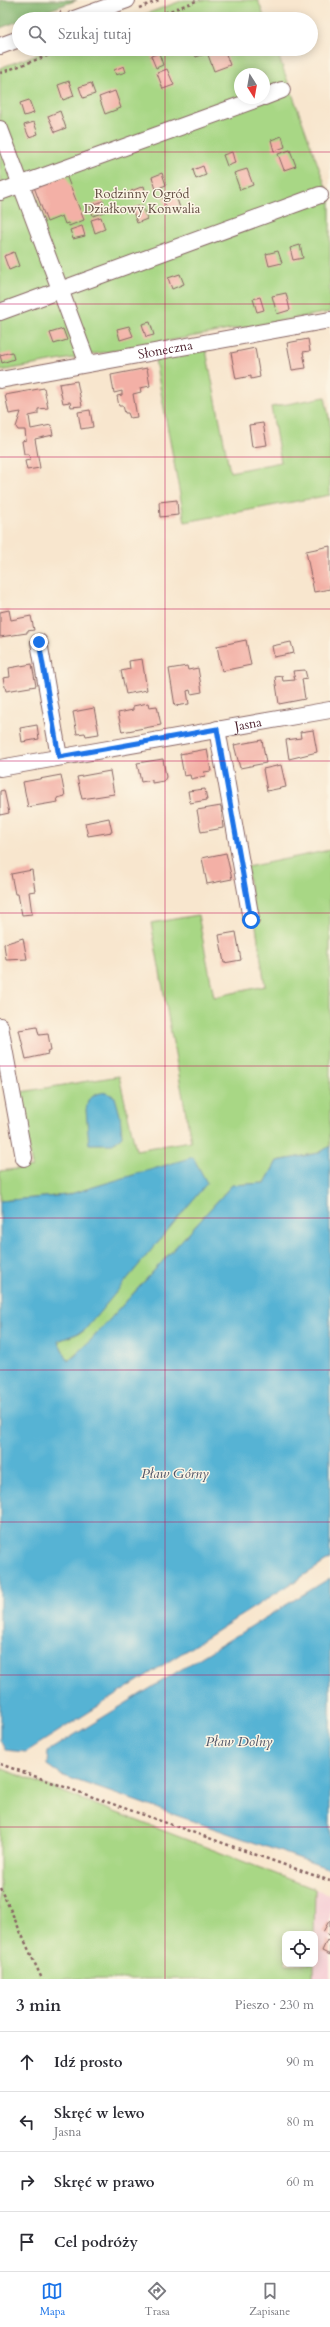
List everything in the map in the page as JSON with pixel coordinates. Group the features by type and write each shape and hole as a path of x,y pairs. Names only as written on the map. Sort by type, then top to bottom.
{"street":[{"path":"94,12 127,0"},
{"path":"0,46 12,42"},
{"path":"270,95 282,90"},
{"path":"0,192 244,104"},
{"path":"0,129 85,356 86,364"},
{"path":"0,312 320,195"},
{"name":"Słoneczna","path":"0,380 330,320"},
{"path":"39,642 59,757"},
{"name":"Jasna","path":"0,768 330,710"},
{"path":"217,729 251,920"},
{"path":"0,1026 24,1158"}],"path":[{"path":"167,12 199,0"},
{"path":"0,73 47,56"},
{"path":"0,1764 330,1881"},
{"path":"0,1887 42,1979"}],"shaded area":[{"path":"315,1889 330,1894 330,1979 313,1979 313,1967 318,1967 318,1931 314,1931"}],"green space":[{"path":"0,0 77,0 44,12 12,12 12,24 0,28"},
{"path":"184,0 258,0 262,12 151,12"},
{"name":"Rodzinny Ogród Działkowy Konwalia","path":"32,56 279,56 330,198 330,312 0,371 0,68"},
{"path":"206,350 230,472 281,462 271,407 325,397 330,423 330,495 185,522 155,360"},
{"path":"330,850 330,1146 319,1153 277,1161 265,1183 232,1185 91,1340 67,1361 58,1341 84,1331 192,1158 67,1195 0,1201 0,1171 32,1167 21,1092 119,1076 136,1150 191,1141 151,923 198,915 214,997 265,986 247,867"},
{"path":"0,1768 315,1889 314,1931 282,1931 282,1967 313,1967 313,1979 0,1979"}],"water":[{"path":"106,1092 115,1097 120,1115 122,1136 113,1144 89,1144 86,1110 88,1100 96,1094"},
{"name":"Pław Górny","path":"330,1146 330,1559 26,1752 5,1750 0,1740 0,1201 67,1195 193,1157 207,1183 84,1331 58,1341 68,1361 91,1340 232,1185 265,1183 277,1161 319,1153"},
{"name":"Pław Dolny","path":"330,1578 330,1869 61,1775 47,1765 48,1751"}],"building":[{"path":"151,56 160,56 163,65 156,68"},
{"path":"208,56 227,56 230,65 214,71"},
{"path":"124,66 126,72 116,75 114,70"},
{"path":"167,69 174,85 163,89 157,73"},
{"path":"69,81 74,96 63,100 58,85"},
{"path":"91,83 95,94 83,98 79,87"},
{"path":"115,91 121,108 105,114 99,97"},
{"path":"29,100 34,113 24,116 20,103"},
{"path":"60,111 66,128 55,132 48,116"},
{"path":"34,122 38,134 29,137 24,125"},
{"path":"282,136 285,147 274,151 271,140"},
{"path":"290,150 296,166 284,170 278,154"},
{"path":"232,152 235,163 227,166 223,155"},
{"path":"203,166 206,175 196,179 193,170"},
{"path":"247,169 253,185 240,190 234,173"},
{"path":"162,173 166,185 156,189 152,177"},
{"path":"66,175 84,220 69,226 68,223 65,224 62,216 47,222 34,187"},
{"path":"144,186 146,194 133,199 131,191"},
{"path":"175,193 180,208 168,212 163,198"},
{"path":"103,201 106,211 93,216 90,206"},
{"path":"142,205 147,219 137,223 132,208"},
{"path":"101,217 105,229 95,233 91,220"},
{"path":"82,226 85,236 73,239 70,230"},
{"path":"300,245 303,258 293,260 290,248"},
{"path":"278,251 282,263 269,266 266,254"},
{"path":"14,252 19,266 9,270 4,256"},
{"path":"180,274 184,284 172,289 168,278"},
{"path":"286,293 290,310 277,314 272,296"},
{"path":"260,297 264,310 257,312 253,299"},
{"path":"150,322 154,335 146,337 142,324"},
{"path":"129,326 133,336 120,340 117,329"},
{"path":"63,329 67,340 54,344 50,333"},
{"path":"308,339 310,351 303,352 306,368 292,370 287,343"},
{"path":"255,348 260,377 251,379 251,376 236,379 231,353"},
{"path":"12,352 14,359 2,363 0,355"},
{"path":"147,368 150,386 140,388 141,392 133,394 137,417 130,418 128,413 125,413 123,406 119,406 117,396 122,395 122,391 114,393 111,375"},
{"path":"77,381 82,406 71,407 70,402 63,403 59,384"},
{"path":"44,388 48,408 38,409 38,414 29,416 31,429 51,425 53,435 35,439 40,468 27,470 25,461 30,460 29,454 24,454 22,441 26,440 25,430 18,430 16,427 21,412 9,414 5,395"},
{"path":"90,410 93,427 81,429 78,412"},
{"path":"263,423 267,445 252,447 249,425"},
{"path":"177,500 178,515 160,517 159,502"},
{"path":"330,546 330,589 314,592 306,551"},
{"path":"9,610 11,620 31,616 34,630 27,631 27,633 0,637 0,612"},
{"path":"246,640 251,665 222,671 217,646"},
{"path":"291,642 294,653 274,657 272,646"},
{"path":"142,659 147,690 126,694 121,671 130,669 129,661"},
{"path":"32,664 36,686 6,691 3,678 10,677 9,668"},
{"path":"187,666 188,670 198,668 202,692 191,694 190,690 187,691 189,704 175,706 169,669"},
{"path":"305,670 307,678 302,679 305,699 279,704 275,677 282,676 283,681 295,680 293,671"},
{"path":"148,703 149,707 157,706 161,725 122,732 118,713 133,710 133,706"},
{"path":"94,708 99,734 86,736 85,733 77,734 73,712"},
{"path":"37,725 39,739 22,742 20,728"},
{"path":"313,730 317,752 289,759 286,740 301,738 300,732"},
{"path":"262,740 266,763 240,768 234,745"},
{"path":"207,749 211,771 204,772 205,776 191,779 190,775 184,776 180,754"},
{"path":"163,759 166,777 164,781 152,783 152,780 141,782 137,763"},
{"path":"281,765 286,787 267,791 263,769"},
{"path":"110,771 114,794 82,799 77,777"},
{"path":"61,775 65,796 57,798 58,802 28,807 23,782"},
{"path":"205,789 207,800 190,803 188,791"},
{"path":"4,790 9,813 0,815 0,791"},
{"path":"221,806 223,828 201,832 197,810"},
{"path":"109,818 112,832 88,836 85,823"},
{"path":"226,853 232,879 207,884 202,858"},
{"path":"32,870 35,891 29,892 32,914 22,915 18,894 15,894 11,874"},
{"path":"236,932 241,960 224,963 219,935"},
{"path":"23,938 27,959 6,960 4,944"},
{"path":"37,1027 39,1035 48,1034 51,1050 47,1051 48,1054 26,1059 19,1030"},
{"path":"329,1921 330,1922 330,1936 323,1932"},
{"path":"327,1940 330,1942 330,1955 322,1951"}],"route":[{"path":"39,642 59,757 217,729 251,920"}]}
